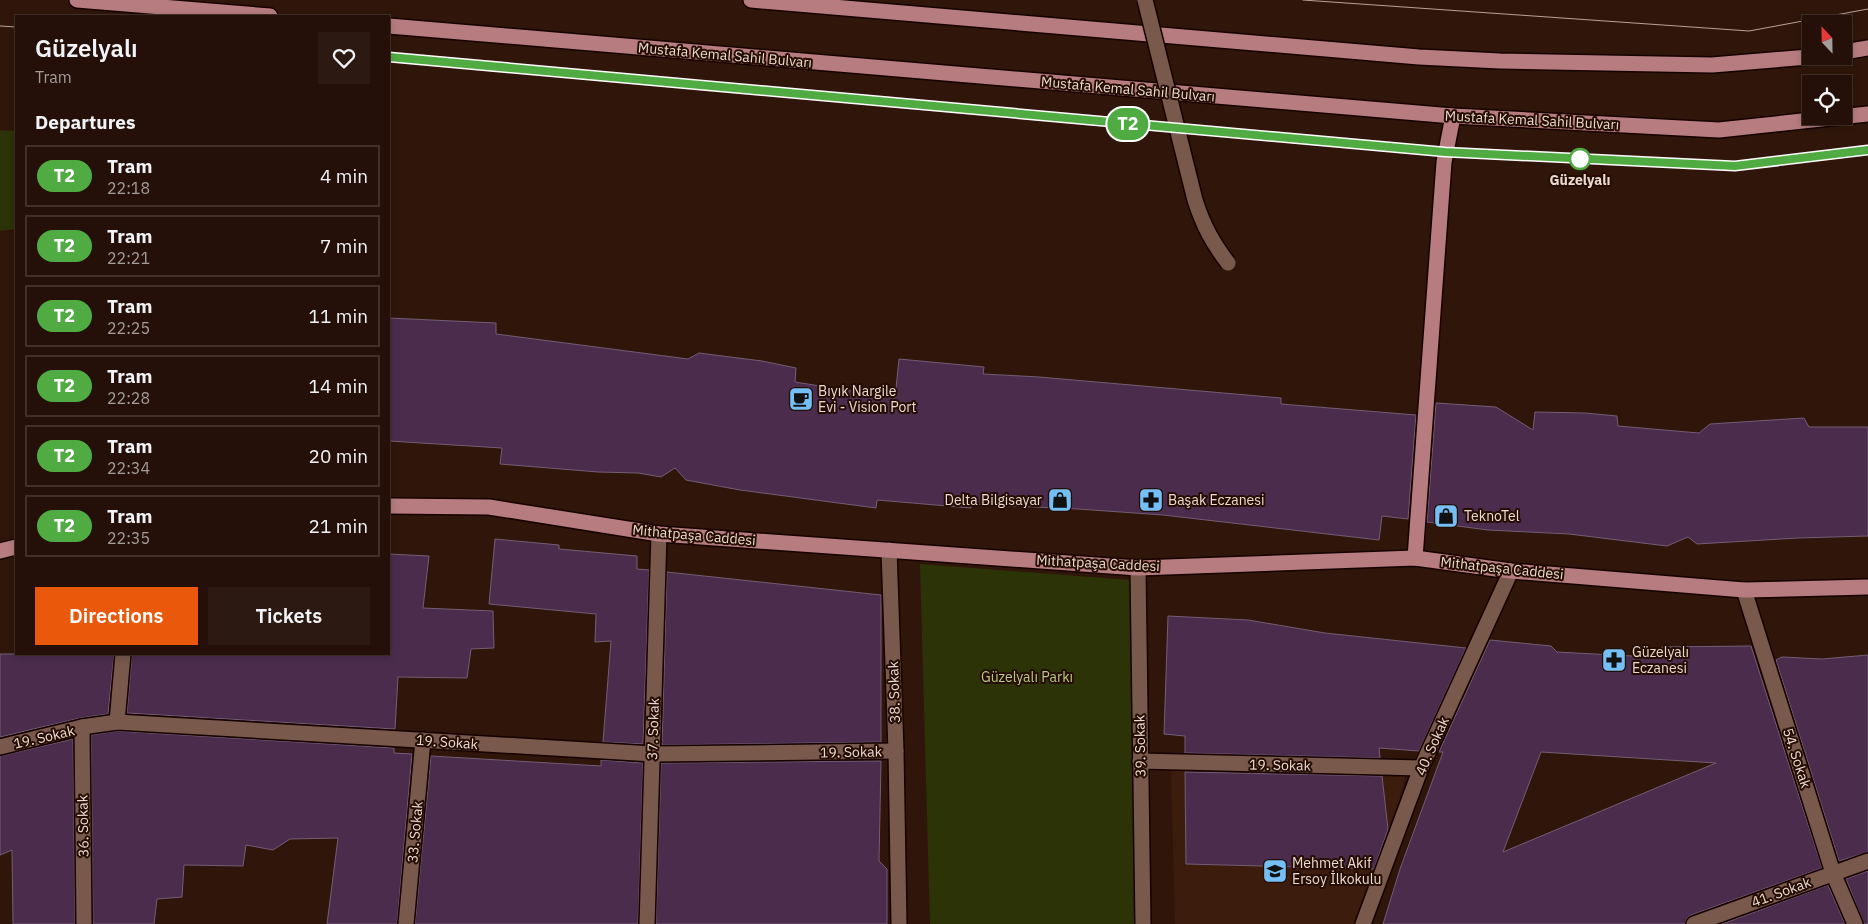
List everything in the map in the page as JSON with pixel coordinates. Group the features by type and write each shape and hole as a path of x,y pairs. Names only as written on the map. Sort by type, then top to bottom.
{"main road":[{"path":"78,0 258,15"},
{"path":"752,0 1437,58 1712,65 1802,58"},
{"name":"Mustafa Kemal Sahil Bulvarı","path":"390,26 1453,116 1720,130 1868,114"},
{"path":"1852,51 1868,48"},
{"path":"1415,558 1444,162 1453,116"},
{"name":"Mithatpaşa Caddesi","path":"390,506 489,507 659,534 1138,568 1415,558 1511,571 1744,590 1868,587"},
{"path":"0,551 15,547"}],"street":[{"path":"1145,0 1195,200 1212,242 1228,263"},
{"name":"37. Sokak","path":"647,924 659,534"},
{"name":"38. Sokak","path":"889,550 896,751 899,924"},
{"name":"39. Sokak","path":"1138,568 1143,924"},
{"name":"40. Sokak","path":"1363,924 1421,768 1511,571"},
{"name":"54. Sokak","path":"1744,590 1833,873 1855,924"},
{"path":"117,722 122,655"},
{"name":"19. Sokak","path":"0,747 82,727 117,722 653,754 896,751"},
{"name":"36. Sokak","path":"82,727 84,924"},
{"name":"33. Sokak","path":"406,924 423,740"},
{"name":"19. Sokak","path":"1140,761 1421,768"},
{"name":"41. Sokak","path":"1694,924 1868,861"}],"shaded area":[{"name":"Mehmet Akif Ersoy İlkokulu","path":"1171,770 1405,776 1396,818 1355,924 1175,924"}],"green space":[{"path":"0,130 15,131 15,229 0,231"},
{"name":"Güzelyalı Parkı","path":"920,564 1130,580 1136,924 930,924"}],"building":[{"path":"390,318 496,323 496,334 688,359 699,353 762,361 796,368 795,382 895,398 899,359 984,367 983,374 1039,377 1281,398 1281,404 1416,415 1408,519 1382,516 1379,540 1163,515 1078,509 971,504 971,508 877,500 876,508 740,490 686,480 675,468 661,477 638,473 598,472 500,464 502,448 390,441"},
{"path":"1436,403 1496,407 1533,430 1535,412 1617,416 1618,426 1699,433 1710,424 1804,418 1809,427 1868,427 1868,536 1697,544 1688,537 1667,546 1569,534 1488,530 1427,522"},
{"path":"495,539 559,545 559,549 637,556 637,569 649,570 643,744 603,742 611,641 595,642 596,614 489,604"},
{"path":"390,554 429,556 423,608 493,611 494,648 471,649 467,678 398,677 395,729 127,713 132,655 390,655"},
{"path":"667,572 881,595 881,742 662,745"},
{"path":"1168,616 1248,620 1325,633 1466,648 1419,751 1379,748 1380,758 1185,753 1185,736 1164,734"},
{"path":"1490,640 1551,646 1557,652 1652,657 1662,647 1751,646 1822,868 1691,915 1687,918 1685,924 1383,924 1400,869 1443,752 1439,752","holes":["1541,752 1716,763 1503,852"]},
{"path":"0,654 114,655 108,714 80,718 0,737"},
{"path":"1868,655 1868,852 1839,861 1776,660 1782,657 1822,659"},
{"path":"117,731 394,748 394,753 412,754 397,924 327,924 338,838 290,839 273,850 246,845 243,866 184,865 182,897 157,899 154,924 93,924 91,735"},
{"path":"73,739 75,924 13,924 12,850 0,855 0,756"},
{"path":"431,756 601,766 601,760 643,763 638,924 415,924"},
{"path":"881,761 879,861 887,869 887,924 656,924 661,763"},
{"path":"1185,772 1382,776 1388,829 1374,869 1186,864"},
{"path":"1868,871 1868,924 1864,924 1846,879"},
{"path":"1828,885 1845,924 1722,924"}],"tram line":[{"path":"1303,0 1749,31 1868,9"},
{"path":"0,26 15,27"},
{"path":"390,57 1445,152 1735,166 1868,150"},
{"name":"T2","path":"390,57 1445,152 1735,166 1868,150"}],"place":[{"name":"Güzelyalı","path":"1580,159"},
{"name":"Bıyık Nargile Evi - Vision Port","path":"801,399"},
{"name":"Delta Bilgisayar","path":"1060,500"},
{"name":"Başak Eczanesi","path":"1151,500"},
{"name":"TeknoTel","path":"1446,516"},
{"name":"Güzelyalı Eczanesi","path":"1614,660"},
{"name":"Mehmet Akif Ersoy İlkokulu","path":"1275,871"}]}
